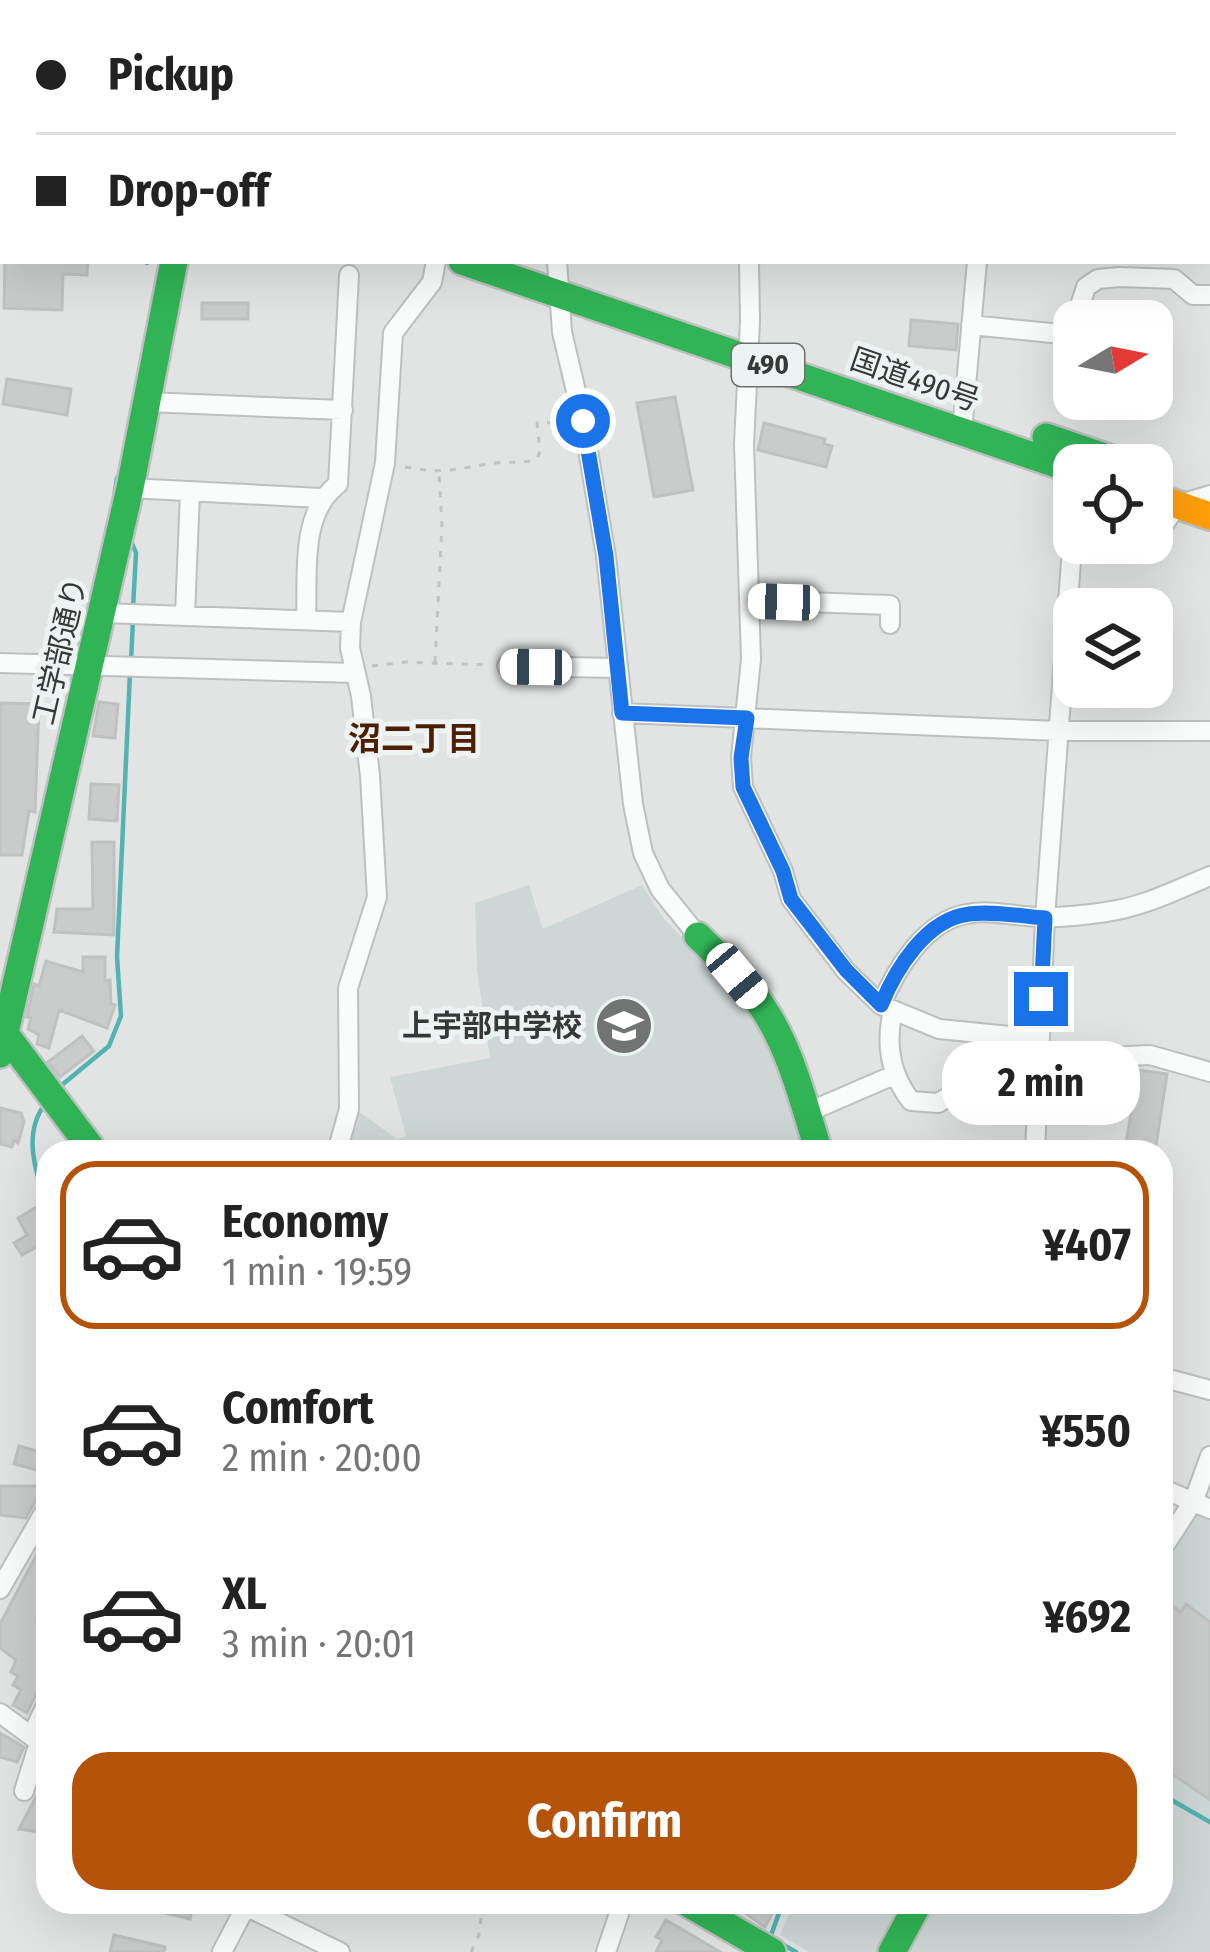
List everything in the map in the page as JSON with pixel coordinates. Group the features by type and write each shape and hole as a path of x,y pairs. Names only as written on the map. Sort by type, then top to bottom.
{"main road":[{"name":"工学部通り","path":"2,1044 103,613 173,264"},
{"name":"国道490号","path":"489,264 551,271 748,347 963,420 1053,445"},
{"name":"国道490号","path":"963,420 1053,461"},
{"path":"1173,481 1210,494"},
{"path":"1173,504 1210,516"},
{"path":"698,936 768,1016 815,1140"},
{"path":"2,1044 84,1140"},
{"path":"707,1914 772,1952"},
{"path":"892,1952 913,1914"}],"street":[{"path":"340,1140 349,1109 348,988 377,897 370,776 351,622 385,463 393,333 432,282 435,264"},
{"path":"748,264 744,444 751,600 741,758 743,787 783,871 791,899 846,970 887,1008 939,1029 1039,1050 1150,1054 1210,1072"},
{"path":"963,420 977,264"},
{"path":"551,271 606,556 633,804 643,853 660,889 698,936"},
{"path":"306,620 311,526 320,498 338,484 349,275"},
{"path":"1082,300 1086,286 1098,279 1174,279 1193,295 1210,295"},
{"path":"971,325 1053,333"},
{"path":"146,402 343,410"},
{"path":"130,488 320,498"},
{"path":"185,615 190,492"},
{"path":"1173,500 1210,494"},
{"path":"1035,1140 1045,918 1071,564"},
{"path":"784,602 786,580"},
{"path":"854,604 855,582"},
{"path":"751,600 890,605 890,624"},
{"path":"103,613 351,622"},
{"path":"0,663 354,673"},
{"path":"507,666 618,668"},
{"path":"622,713 1058,731 1210,731"},
{"path":"960,1090 938,1103 919,1105 894,1076 887,1008 893,976 941,924 967,914 1045,918 1108,911 1160,900 1210,875"},
{"path":"806,1113 894,1076"},
{"path":"1173,1380 1210,1390"},
{"path":"1173,1537 1202,1504 1210,1456"},
{"path":"1173,1493 1202,1504"},
{"path":"0,1589 36,1527"},
{"path":"0,1713 36,1742"},
{"path":"34,1738 36,1733"},
{"path":"25,1791 36,1752"},
{"path":"223,1952 238,1914"},
{"path":"262,1914 340,1952"},
{"path":"606,1952 619,1914"}],"path":[{"path":"385,463 440,474 537,460 537,423 583,421"},
{"path":"435,662 440,474"},
{"path":"354,673 380,664 507,666"},
{"path":"471,1952 481,1914"}],"shaded area":[{"name":"上宇部中学校","path":"529,885 543,929 642,885 664,919 758,1015 801,1140 345,1140 354,1108 397,1139 406,1136 390,1077 490,1058 477,970 475,903"},
{"path":"1198,1514 1210,1515 1210,1952 910,1952 931,1914 1173,1914 1173,1550"},
{"path":"789,1914 899,1914 878,1952 809,1952 780,1935"}],"building":[{"path":"5,264 88,264 87,275 63,274 62,310 4,308"},
{"path":"202,303 248,303 248,319 202,319"},
{"path":"911,320 958,324 956,350 909,346"},
{"path":"7,379 71,389 67,415 3,404"},
{"path":"675,397 693,490 654,497 637,403"},
{"path":"764,423 825,439 824,444 832,446 826,467 758,450"},
{"path":"99,702 118,704 115,738 93,736"},
{"path":"0,703 39,704 35,812 29,811 22,855 0,855"},
{"path":"91,784 119,785 117,821 89,819"},
{"path":"92,842 114,842 114,935 54,932 57,909 93,909"},
{"path":"83,957 105,957 105,981 110,980 111,1004 115,1005 107,1028 59,1010 49,1048 37,1044 39,1035 28,1029 31,1018 27,1017 34,984 39,986 46,961 83,972"},
{"path":"82,1036 94,1051 60,1077 48,1062"},
{"path":"1138,1070 1167,1074 1157,1140 1127,1140"},
{"path":"0,1108 21,1113 24,1122 18,1143 14,1140 12,1147 0,1144"},
{"path":"36,1209 36,1247 22,1255 14,1243 27,1235 18,1218"},
{"path":"19,1446 36,1451 36,1470 14,1464"},
{"path":"0,1486 36,1487 36,1500 26,1518 0,1515"},
{"path":"36,1556 36,1694 27,1713 13,1705 21,1690 13,1685 18,1676 11,1672 16,1660 0,1648 0,1624"},
{"path":"1186,1604 1210,1622 1210,1800 1173,1774 1173,1606 1181,1612"},
{"path":"0,1733 24,1747 17,1762 0,1757"},
{"path":"36,1797 36,1832 19,1829"},
{"path":"747,1914 772,1914 765,1927"},
{"path":"666,1920 720,1952 656,1952 662,1940 656,1937"},
{"path":"114,1935 165,1947 164,1952 110,1952"}],"waterway":[{"path":"112,511 117,478"},
{"path":"131,541 136,553 133,608"},
{"path":"131,662 133,619"},
{"path":"57,1089 109,1046 121,1016 117,957 130,673"},
{"path":"36,1170 34,1127 46,1103"},
{"path":"1173,1801 1210,1822"},
{"path":"770,1938 779,1914"},
{"path":"780,1943 796,1952"}],"traffic: fast":[{"path":"0,1054 130,488 173,264"},
{"path":"471,264 1053,463"},
{"path":"1046,437 1066,444"},
{"path":"698,936 747,986 771,1022 815,1140"},
{"path":"5,1034 85,1140"},
{"path":"707,1914 772,1952"},
{"path":"892,1952 913,1914"}],"traffic: slow":[{"path":"1173,503 1210,516"}],"place":[{"name":"上宇部中学校","path":"624,1026"}],"district":[{"name":"沼二丁目","path":"414,738"}],"route":[{"path":"583,421 606,556 622,713 747,718 741,758 743,787 783,871 791,899 846,970 881,1005 907,956 941,924 967,914 1045,918 1041,999"}]}
